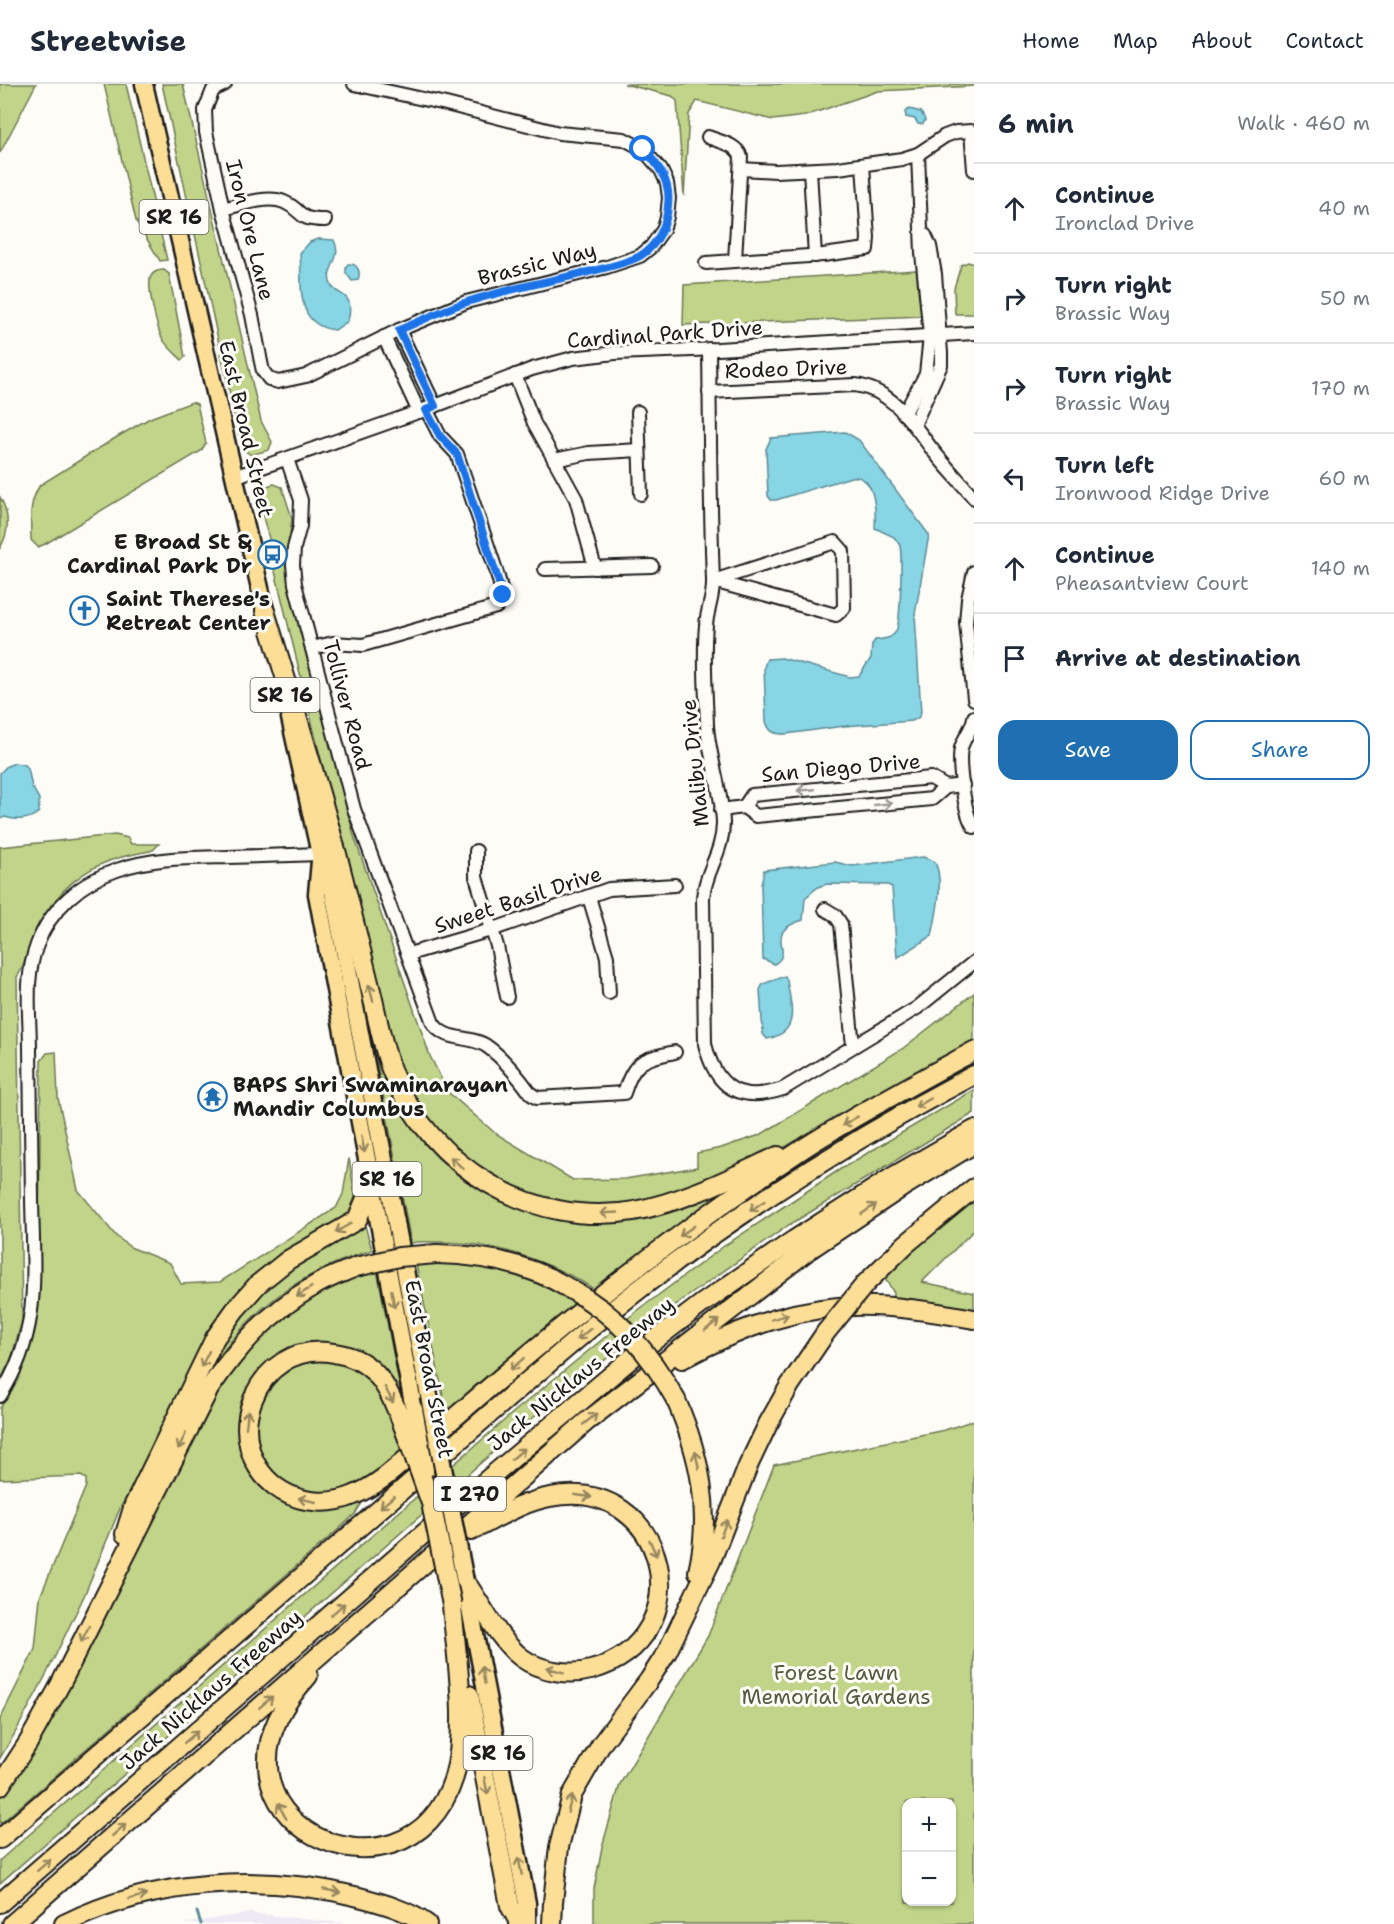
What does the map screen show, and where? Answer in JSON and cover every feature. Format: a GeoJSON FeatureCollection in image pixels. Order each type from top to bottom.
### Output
{"type":"FeatureCollection","features":[{"type":"Feature","properties":{"kind":"highway"},"geometry":{"type":"LineString","coordinates":[[266,610],[333,836],[392,1071],[403,1096],[420,1124],[440,1147],[465,1170],[529,1202],[552,1209],[595,1213],[633,1211],[661,1204],[730,1178],[821,1138]]}},
{"type":"Feature","properties":{"kind":"highway"},"geometry":{"type":"LineString","coordinates":[[407,1413],[375,1372],[362,1362],[328,1351],[310,1352],[283,1362],[264,1379],[249,1408],[246,1426],[248,1442],[253,1459],[264,1474],[278,1488],[305,1500],[322,1502],[338,1500],[374,1485],[600,1294],[821,1138],[974,1051]]}},
{"type":"Feature","properties":{"kind":"highway","name":"Jack Nicklaus Freeway"},"geometry":{"type":"LineString","coordinates":[[0,1839],[477,1423],[605,1317],[708,1240],[801,1177],[878,1129],[974,1074]]}},
{"type":"Feature","properties":{"kind":"highway","name":"Jack Nicklaus Freeway"},"geometry":{"type":"LineString","coordinates":[[0,1904],[444,1516],[639,1352],[794,1239],[894,1176],[974,1130]]}},
{"type":"Feature","properties":{"kind":"highway"},"geometry":{"type":"LineString","coordinates":[[12,1924],[586,1422],[810,1248],[904,1186],[974,1144]]}},
{"type":"Feature","properties":{"kind":"highway"},"geometry":{"type":"LineString","coordinates":[[111,1581],[134,1505],[215,1338],[235,1310],[271,1273],[288,1260],[357,1220],[367,1196],[370,1180]]}},
{"type":"Feature","properties":{"kind":"highway"},"geometry":{"type":"LineString","coordinates":[[552,1924],[559,1847],[572,1796],[602,1743],[668,1652],[711,1561],[748,1466],[790,1385],[826,1332],[866,1283],[906,1244],[974,1188]]}},
{"type":"Feature","properties":{"kind":"highway"},"geometry":{"type":"LineString","coordinates":[[0,1786],[28,1743],[60,1685],[209,1389],[225,1365],[258,1326],[278,1310],[316,1285],[356,1267],[399,1257],[437,1254],[495,1259],[528,1269],[570,1289],[603,1310],[632,1336],[650,1357],[676,1400],[697,1457],[704,1502],[703,1546],[699,1570],[684,1620]]}},
{"type":"Feature","properties":{"kind":"highway"},"geometry":{"type":"LineString","coordinates":[[633,1386],[706,1346],[767,1321],[796,1313],[833,1307],[873,1305],[974,1319]]}},
{"type":"Feature","properties":{"kind":"highway","name":"SR 16"},"geometry":{"type":"LineString","coordinates":[[407,1413],[431,1503],[510,1906],[520,1924]]}},
{"type":"Feature","properties":{"kind":"highway"},"geometry":{"type":"LineString","coordinates":[[450,1540],[532,1502],[566,1494],[591,1497],[615,1504],[635,1520],[649,1539],[657,1556],[661,1573],[661,1590],[651,1626],[640,1641],[625,1655],[607,1666],[565,1673],[535,1665],[509,1647],[465,1581]]}},
{"type":"Feature","properties":{"kind":"highway"},"geometry":{"type":"LineString","coordinates":[[353,1626],[287,1703],[272,1733],[268,1770],[272,1790],[281,1811],[303,1836],[334,1852],[369,1856],[393,1851],[424,1832],[440,1812],[450,1791],[458,1760],[460,1732],[452,1605]]}},
{"type":"Feature","properties":{"kind":"highway"},"geometry":{"type":"LineString","coordinates":[[64,1924],[137,1897],[219,1883],[273,1883],[343,1893],[399,1910],[427,1924]]}},
{"type":"Feature","properties":{"kind":"main road","name":"East Broad Street"},"geometry":{"type":"LineString","coordinates":[[144,84],[320,854],[333,891],[527,1903],[526,1924]]}},
{"type":"Feature","properties":{"kind":"main road","name":"East Broad Street"},"geometry":{"type":"LineString","coordinates":[[320,854],[317,894],[370,1180],[407,1413]]}},
{"type":"Feature","properties":{"kind":"street","name":"Iron Ore Lane"},"geometry":{"type":"LineString","coordinates":[[225,84],[213,90],[205,110],[206,132],[223,209],[252,315],[263,371],[269,379]]}},
{"type":"Feature","properties":{"kind":"street","name":"Brassic Way"},"geometry":{"type":"LineString","coordinates":[[269,379],[278,382],[306,376],[399,330],[466,302],[607,267],[640,256],[651,247],[663,230],[667,217],[669,198],[667,183],[654,160],[643,149],[624,139],[559,133],[446,104],[354,84]]}},
{"type":"Feature","properties":{"kind":"street"},"geometry":{"type":"LineString","coordinates":[[741,169],[810,170],[902,159],[918,154],[945,136],[956,132],[971,131],[974,170]]}},
{"type":"Feature","properties":{"kind":"street"},"geometry":{"type":"LineString","coordinates":[[708,137],[735,147],[739,151],[741,169],[735,260]]}},
{"type":"Feature","properties":{"kind":"street"},"geometry":{"type":"LineString","coordinates":[[914,425],[940,365],[935,335],[935,274],[930,246],[921,227],[918,154]]}},
{"type":"Feature","properties":{"kind":"street"},"geometry":{"type":"LineString","coordinates":[[706,263],[815,256],[867,249],[863,165]]}},
{"type":"Feature","properties":{"kind":"street"},"geometry":{"type":"LineString","coordinates":[[810,170],[815,256]]}},
{"type":"Feature","properties":{"kind":"street"},"geometry":{"type":"LineString","coordinates":[[223,209],[255,201],[277,199],[286,202],[307,219],[325,220]]}},
{"type":"Feature","properties":{"kind":"street"},"geometry":{"type":"LineString","coordinates":[[399,330],[427,409]]}},
{"type":"Feature","properties":{"kind":"street","name":"Cardinal Park Drive"},"geometry":{"type":"LineString","coordinates":[[234,477],[427,409],[515,375],[573,358],[615,353],[974,333]]}},
{"type":"Feature","properties":{"kind":"street"},"geometry":{"type":"LineString","coordinates":[[935,335],[926,374],[904,414],[968,482],[974,498]]}},
{"type":"Feature","properties":{"kind":"street"},"geometry":{"type":"LineString","coordinates":[[312,648],[344,643],[363,645],[496,607],[502,602],[503,595],[496,570],[457,454],[440,436],[427,409],[384,337]]}},
{"type":"Feature","properties":{"kind":"street","name":"Malibu Drive"},"geometry":{"type":"LineString","coordinates":[[709,349],[713,581],[706,624],[707,728],[723,824],[716,860],[706,879],[703,897],[705,1044],[715,1070],[733,1090],[752,1095],[768,1094],[783,1089],[853,1046]]}},
{"type":"Feature","properties":{"kind":"street"},"geometry":{"type":"LineString","coordinates":[[515,375],[534,423],[576,499],[595,568]]}},
{"type":"Feature","properties":{"kind":"street","name":"Rodeo Drive"},"geometry":{"type":"LineString","coordinates":[[709,392],[855,385],[877,390],[895,403],[904,414]]}},
{"type":"Feature","properties":{"kind":"street"},"geometry":{"type":"LineString","coordinates":[[638,412],[641,494]]}},
{"type":"Feature","properties":{"kind":"street"},"geometry":{"type":"LineString","coordinates":[[554,460],[589,453],[639,450]]}},
{"type":"Feature","properties":{"kind":"street","name":"Tolliver Road"},"geometry":{"type":"LineString","coordinates":[[286,459],[301,500],[300,526],[294,548],[295,584],[354,809],[409,954],[426,1008],[438,1030],[444,1035],[483,1044],[500,1057],[537,1098],[624,1093],[635,1067],[646,1059],[675,1052]]}},
{"type":"Feature","properties":{"kind":"street"},"geometry":{"type":"LineString","coordinates":[[835,542],[843,551],[843,608],[836,615],[713,581],[835,542]]}},
{"type":"Feature","properties":{"kind":"street"},"geometry":{"type":"LineString","coordinates":[[545,569],[652,566]]}},
{"type":"Feature","properties":{"kind":"street"},"geometry":{"type":"LineString","coordinates":[[974,572],[966,623],[974,699]]}},
{"type":"Feature","properties":{"kind":"street"},"geometry":{"type":"LineString","coordinates":[[974,717],[960,755],[967,814],[974,827]]}},
{"type":"Feature","properties":{"kind":"street","name":"San Diego Drive"},"geometry":{"type":"LineString","coordinates":[[744,807],[752,795],[931,778],[946,787]]}},
{"type":"Feature","properties":{"kind":"street","name":"San Diego Drive"},"geometry":{"type":"LineString","coordinates":[[722,810],[744,807],[756,816],[932,799],[946,787],[963,785]]}},
{"type":"Feature","properties":{"kind":"street"},"geometry":{"type":"LineString","coordinates":[[476,851],[476,877],[502,966],[507,997]]}},
{"type":"Feature","properties":{"kind":"street"},"geometry":{"type":"LineString","coordinates":[[0,1396],[18,1363],[26,1340],[33,1305],[28,986],[30,966],[46,925],[57,910],[84,886],[115,870],[139,863],[169,858],[320,854]]}},
{"type":"Feature","properties":{"kind":"street","name":"Sweet Basil Drive"},"geometry":{"type":"LineString","coordinates":[[409,954],[491,930],[609,890],[675,885]]}},
{"type":"Feature","properties":{"kind":"street"},"geometry":{"type":"LineString","coordinates":[[589,897],[608,957],[609,993]]}},
{"type":"Feature","properties":{"kind":"street"},"geometry":{"type":"LineString","coordinates":[[825,909],[835,915],[841,924],[853,1046],[917,1008],[974,962]]}},
{"type":"Feature","properties":{"kind":"shaded area"},"geometry":{"type":"Polygon","coordinates":[[[249,1913],[348,1924],[183,1924],[249,1913]]]}},
{"type":"Feature","properties":{"kind":"green space"},"geometry":{"type":"Polygon","coordinates":[[[0,84],[36,84],[0,153],[0,84]]]}},
{"type":"Feature","properties":{"kind":"green space"},"geometry":{"type":"Polygon","coordinates":[[[104,84],[126,84],[167,260],[160,261],[136,221],[104,84]]]}},
{"type":"Feature","properties":{"kind":"green space"},"geometry":{"type":"Polygon","coordinates":[[[162,84],[183,84],[261,421],[272,442],[269,450],[251,455],[244,450],[239,435],[162,84]]]}},
{"type":"Feature","properties":{"kind":"green space"},"geometry":{"type":"Polygon","coordinates":[[[624,84],[974,84],[974,86],[878,91],[805,116],[773,120],[697,101],[689,114],[684,196],[677,101],[672,96],[624,84]]]}},
{"type":"Feature","properties":{"kind":"green space"},"geometry":{"type":"Polygon","coordinates":[[[968,262],[974,264],[974,314],[955,314],[954,288],[961,265],[968,262]]]}},
{"type":"Feature","properties":{"kind":"green space"},"geometry":{"type":"Polygon","coordinates":[[[164,270],[169,274],[185,357],[182,360],[162,338],[153,307],[151,276],[157,271],[164,270]]]}},
{"type":"Feature","properties":{"kind":"green space"},"geometry":{"type":"Polygon","coordinates":[[[917,270],[922,277],[924,316],[683,325],[684,285],[917,270]]]}},
{"type":"Feature","properties":{"kind":"green space"},"geometry":{"type":"Polygon","coordinates":[[[192,402],[197,404],[206,443],[201,451],[45,544],[38,547],[31,540],[32,505],[40,485],[150,418],[192,402]]]}},
{"type":"Feature","properties":{"kind":"green space"},"geometry":{"type":"Polygon","coordinates":[[[274,484],[282,487],[292,518],[288,550],[315,683],[354,836],[430,1056],[448,1092],[495,1133],[573,1180],[625,1179],[697,1167],[697,1153],[760,1135],[902,1049],[974,993],[974,1040],[778,1151],[658,1198],[599,1207],[534,1198],[478,1171],[429,1124],[394,1058],[273,563],[277,562],[263,516],[262,491],[274,484]]]}},
{"type":"Feature","properties":{"kind":"green space"},"geometry":{"type":"Polygon","coordinates":[[[0,497],[5,509],[7,529],[0,548],[0,497]]]}},
{"type":"Feature","properties":{"kind":"green space"},"geometry":{"type":"Polygon","coordinates":[[[115,835],[128,838],[131,844],[159,844],[153,850],[116,859],[93,868],[64,890],[42,919],[17,977],[22,1320],[11,1359],[0,1381],[0,847],[115,835]]]}},
{"type":"Feature","properties":{"kind":"green space"},"geometry":{"type":"Polygon","coordinates":[[[365,1000],[424,1137],[563,1216],[740,1183],[594,1289],[558,1269],[500,1249],[460,1243],[411,1243],[365,1000]]]}},
{"type":"Feature","properties":{"kind":"green space"},"geometry":{"type":"Polygon","coordinates":[[[56,1052],[58,1098],[78,1190],[116,1236],[130,1247],[170,1263],[181,1284],[220,1282],[336,1208],[343,1194],[349,1158],[356,1202],[351,1217],[262,1272],[121,1506],[84,1596],[47,1673],[0,1758],[0,1719],[35,1649],[40,1597],[86,1486],[86,1479],[81,1476],[0,1479],[0,1408],[13,1387],[29,1351],[38,1309],[41,1061],[47,1053],[56,1052]]]}},
{"type":"Feature","properties":{"kind":"green space"},"geometry":{"type":"Polygon","coordinates":[[[974,1090],[974,1113],[789,1225],[657,1318],[523,1426],[0,1883],[0,1860],[515,1411],[637,1311],[724,1246],[839,1170],[974,1090]]]}},
{"type":"Feature","properties":{"kind":"green space"},"geometry":{"type":"Polygon","coordinates":[[[974,1197],[974,1230],[922,1282],[974,1293],[974,1313],[893,1299],[894,1293],[884,1277],[936,1226],[974,1197]]]}},
{"type":"Feature","properties":{"kind":"green space"},"geometry":{"type":"Polygon","coordinates":[[[364,1222],[372,1250],[321,1270],[278,1296],[240,1331],[207,1374],[228,1328],[274,1278],[364,1222]]]}},
{"type":"Feature","properties":{"kind":"green space"},"geometry":{"type":"Polygon","coordinates":[[[434,1261],[482,1265],[531,1278],[577,1302],[447,1415],[416,1264],[434,1261]]]}},
{"type":"Feature","properties":{"kind":"green space"},"geometry":{"type":"Polygon","coordinates":[[[377,1270],[401,1394],[399,1395],[390,1381],[310,1345],[242,1414],[272,1489],[359,1499],[363,1501],[355,1514],[0,1824],[0,1798],[12,1782],[210,1402],[256,1338],[304,1299],[352,1277],[377,1270]]]}},
{"type":"Feature","properties":{"kind":"green space"},"geometry":{"type":"Polygon","coordinates":[[[312,1359],[332,1359],[366,1372],[390,1405],[403,1452],[369,1479],[346,1490],[318,1493],[294,1486],[275,1472],[262,1454],[256,1432],[257,1409],[267,1388],[286,1370],[312,1359]]]}},
{"type":"Feature","properties":{"kind":"green space","name":"Forest Lawn Memorial Gardens"},"geometry":{"type":"Polygon","coordinates":[[[974,1420],[974,1924],[594,1924],[594,1889],[602,1847],[620,1784],[708,1636],[774,1465],[945,1430],[974,1420]]]}},
{"type":"Feature","properties":{"kind":"water"},"geometry":{"type":"Polygon","coordinates":[[[909,109],[921,112],[925,120],[923,124],[918,124],[915,119],[906,117],[905,112],[909,109]]]}},
{"type":"Feature","properties":{"kind":"water"},"geometry":{"type":"Polygon","coordinates":[[[318,239],[334,240],[337,252],[330,271],[330,282],[349,303],[348,321],[335,330],[322,327],[312,320],[306,312],[303,301],[300,253],[310,242],[318,239]]]}},
{"type":"Feature","properties":{"kind":"water"},"geometry":{"type":"Polygon","coordinates":[[[348,264],[358,269],[358,280],[352,281],[346,273],[348,264]]]}},
{"type":"Feature","properties":{"kind":"water"},"geometry":{"type":"Polygon","coordinates":[[[845,432],[859,440],[929,535],[915,614],[921,713],[912,721],[844,726],[786,734],[776,733],[769,728],[766,721],[764,667],[767,659],[782,658],[850,677],[859,676],[871,658],[872,645],[875,640],[892,636],[898,625],[901,589],[900,545],[894,537],[875,528],[873,495],[865,481],[851,477],[776,500],[771,500],[768,496],[766,449],[771,438],[845,432]]]}},
{"type":"Feature","properties":{"kind":"water"},"geometry":{"type":"Polygon","coordinates":[[[15,763],[28,768],[32,787],[39,799],[39,812],[23,819],[5,817],[0,819],[0,773],[7,766],[15,763]]]}},
{"type":"Feature","properties":{"kind":"water"},"geometry":{"type":"Polygon","coordinates":[[[923,857],[934,861],[939,877],[939,898],[932,936],[897,958],[892,887],[888,885],[827,884],[818,887],[805,898],[803,920],[790,925],[784,931],[781,936],[780,959],[774,964],[763,959],[761,885],[764,870],[835,862],[852,866],[923,857]]]}},
{"type":"Feature","properties":{"kind":"water"},"geometry":{"type":"Polygon","coordinates":[[[785,976],[791,1009],[789,1024],[778,1036],[767,1039],[763,1034],[760,990],[763,984],[785,976]]]}},
{"type":"Feature","properties":{"kind":"waterway"},"geometry":{"type":"LineString","coordinates":[[197,1912],[201,1924]]}},
{"type":"Feature","properties":{"kind":"place","name":"E Broad St & Cardinal Park Dr"},"geometry":{"type":"Point","coordinates":[273,554]}},
{"type":"Feature","properties":{"kind":"place","name":"Saint Therese's Retreat Center"},"geometry":{"type":"Point","coordinates":[85,611]}},
{"type":"Feature","properties":{"kind":"place","name":"BAPS Shri Swaminarayan Mandir Columbus"},"geometry":{"type":"Point","coordinates":[212,1097]}},
{"type":"Feature","properties":{"kind":"route"},"geometry":{"type":"LineString","coordinates":[[503,595],[457,454],[440,436],[426,410],[435,406],[399,330],[466,302],[607,267],[640,256],[651,247],[663,230],[669,198],[667,183],[661,170],[643,149]]}}]}
